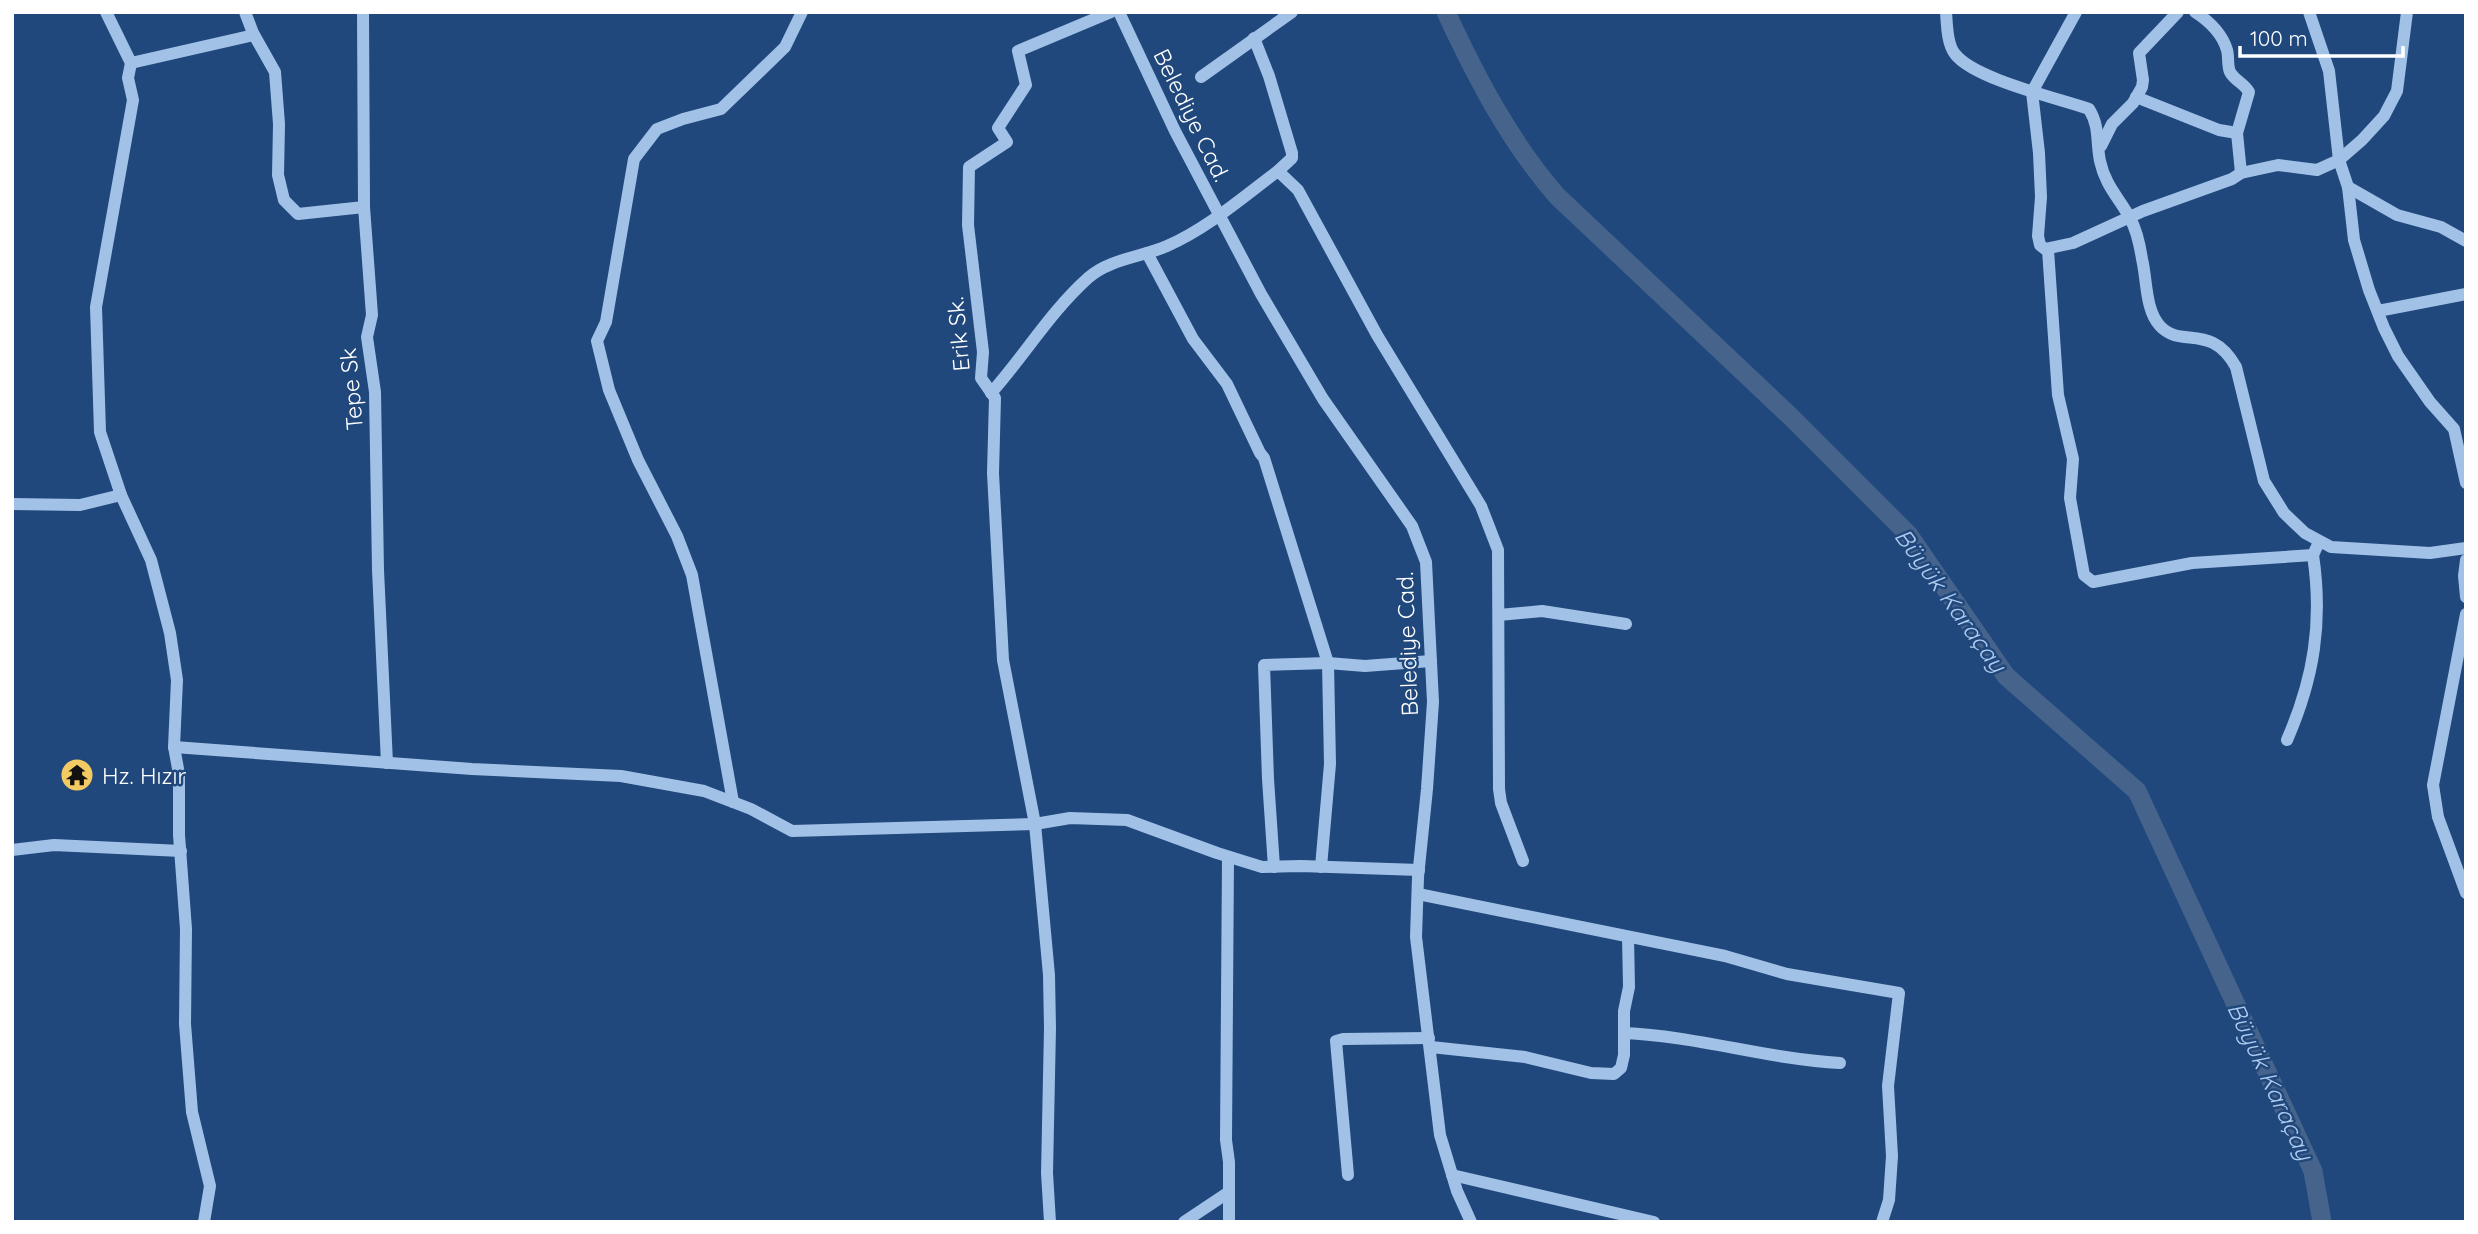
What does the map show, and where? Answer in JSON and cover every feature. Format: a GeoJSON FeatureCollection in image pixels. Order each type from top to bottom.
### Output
{"type":"FeatureCollection","features":[{"type":"Feature","properties":{"kind":"street"},"geometry":{"type":"LineString","coordinates":[[106,12],[131,63],[128,78],[133,100],[96,307],[100,432],[121,495],[151,560],[170,633],[177,680],[174,747],[179,774],[186,929],[185,1024],[192,1112],[210,1186],[204,1222]]}},
{"type":"Feature","properties":{"kind":"street"},"geometry":{"type":"LineString","coordinates":[[245,12],[254,35],[275,72],[279,124],[278,175],[284,200],[298,214],[364,207]]}},
{"type":"Feature","properties":{"kind":"street","name":"Tepe Sk"},"geometry":{"type":"LineString","coordinates":[[363,12],[364,207],[372,315],[367,337],[375,392],[378,570],[387,763]]}},
{"type":"Feature","properties":{"kind":"street"},"geometry":{"type":"LineString","coordinates":[[733,802],[692,575],[677,536],[638,460],[609,390],[597,341],[606,322],[634,159],[657,129],[721,109],[785,47],[802,12]]}},
{"type":"Feature","properties":{"kind":"street","name":"Erik Sk."},"geometry":{"type":"LineString","coordinates":[[1050,1222],[1046,1173],[1049,975],[1035,824],[1003,660],[993,473],[995,398],[981,378],[983,352],[968,225],[969,167],[1007,142],[998,128],[1026,85],[1018,51],[1111,12]]}},
{"type":"Feature","properties":{"kind":"street","name":"Belediye Cad."},"geometry":{"type":"LineString","coordinates":[[1119,12],[1175,131],[1261,294],[1323,399],[1412,526],[1426,562],[1433,702],[1416,937],[1440,1135],[1452,1175],[1471,1222]]}},
{"type":"Feature","properties":{"kind":"street"},"geometry":{"type":"LineString","coordinates":[[1201,77],[1292,12]]}},
{"type":"Feature","properties":{"kind":"street"},"geometry":{"type":"LineString","coordinates":[[1946,12],[1952,52],[1966,66],[2032,92],[2089,109],[2098,130],[2100,160],[2109,186],[2130,218],[2142,258],[2151,309],[2160,326],[2174,335],[2212,341],[2228,353],[2239,376],[2264,481],[2284,513],[2319,542],[2331,547],[2430,552],[2466,548]]}},
{"type":"Feature","properties":{"kind":"street"},"geometry":{"type":"LineString","coordinates":[[2076,12],[2032,92],[2041,197],[2038,236],[2042,247],[2048,250],[2073,243],[2241,173],[2278,165],[2317,170],[2339,160],[2384,116],[2397,91],[2407,12]]}},
{"type":"Feature","properties":{"kind":"street"},"geometry":{"type":"LineString","coordinates":[[2100,149],[2112,124],[2136,97],[2143,80],[2139,53],[2178,12]]}},
{"type":"Feature","properties":{"kind":"street"},"geometry":{"type":"LineString","coordinates":[[2195,12],[2221,36],[2228,52],[2230,72],[2234,78],[2245,84],[2249,92],[2237,134],[2241,173]]}},
{"type":"Feature","properties":{"kind":"street"},"geometry":{"type":"LineString","coordinates":[[2309,12],[2329,71],[2339,160],[2348,187],[2354,240],[2378,312],[2398,356],[2430,402],[2454,429],[2466,483]]}},
{"type":"Feature","properties":{"kind":"street"},"geometry":{"type":"LineString","coordinates":[[131,63],[254,35]]}},
{"type":"Feature","properties":{"kind":"street"},"geometry":{"type":"LineString","coordinates":[[991,393],[1054,315],[1090,276],[1114,263],[1167,246],[1200,229],[1292,158],[1269,76],[1254,38]]}},
{"type":"Feature","properties":{"kind":"street"},"geometry":{"type":"LineString","coordinates":[[2136,97],[2219,130],[2237,134]]}},
{"type":"Feature","properties":{"kind":"street"},"geometry":{"type":"LineString","coordinates":[[1278,171],[1298,191],[1377,335],[1481,506],[1499,550],[1499,789],[1501,803],[1523,860]]}},
{"type":"Feature","properties":{"kind":"street"},"geometry":{"type":"LineString","coordinates":[[2348,187],[2397,215],[2441,227],[2466,241]]}},
{"type":"Feature","properties":{"kind":"street"},"geometry":{"type":"LineString","coordinates":[[2048,250],[2058,395],[2073,458],[2070,498],[2084,575],[2094,582],[2192,563],[2313,555]]}},
{"type":"Feature","properties":{"kind":"street"},"geometry":{"type":"LineString","coordinates":[[1146,253],[1193,339],[1227,384],[1264,458],[1328,663],[1330,764],[1321,866]]}},
{"type":"Feature","properties":{"kind":"street"},"geometry":{"type":"LineString","coordinates":[[2378,312],[2466,294]]}},
{"type":"Feature","properties":{"kind":"street"},"geometry":{"type":"LineString","coordinates":[[12,504],[80,505],[121,495]]}},
{"type":"Feature","properties":{"kind":"street"},"geometry":{"type":"LineString","coordinates":[[2287,740],[2302,707],[2314,654],[2318,607],[2313,555],[2319,542]]}},
{"type":"Feature","properties":{"kind":"street"},"geometry":{"type":"LineString","coordinates":[[2466,560],[2466,597]]}},
{"type":"Feature","properties":{"kind":"street"},"geometry":{"type":"LineString","coordinates":[[1499,615],[1542,611],[1626,624]]}},
{"type":"Feature","properties":{"kind":"street"},"geometry":{"type":"LineString","coordinates":[[2466,614],[2432,785],[2438,817],[2466,893]]}},
{"type":"Feature","properties":{"kind":"street"},"geometry":{"type":"LineString","coordinates":[[1274,867],[1264,665],[1328,663],[1365,666],[1431,661]]}},
{"type":"Feature","properties":{"kind":"street"},"geometry":{"type":"LineString","coordinates":[[174,747],[387,763],[621,776],[704,791],[751,809],[792,831],[1035,824],[1070,818],[1127,820],[1262,867],[1321,866],[1419,870]]}},
{"type":"Feature","properties":{"kind":"street"},"geometry":{"type":"LineString","coordinates":[[12,850],[54,845],[181,851]]}},
{"type":"Feature","properties":{"kind":"street"},"geometry":{"type":"LineString","coordinates":[[1228,857],[1226,1140],[1229,1162],[1229,1222]]}},
{"type":"Feature","properties":{"kind":"street"},"geometry":{"type":"LineString","coordinates":[[1418,894],[1724,956],[1787,974],[1899,993],[1888,1086],[1892,1156],[1889,1200],[1882,1222]]}},
{"type":"Feature","properties":{"kind":"street"},"geometry":{"type":"LineString","coordinates":[[1348,1175],[1336,1041],[1343,1039],[1430,1043],[1525,1057],[1605,1076],[1614,1074],[1621,1068],[1624,1055],[1624,1011],[1629,987],[1628,937]]}},
{"type":"Feature","properties":{"kind":"street"},"geometry":{"type":"LineString","coordinates":[[1624,1033],[1657,1034],[1762,1054],[1840,1063]]}},
{"type":"Feature","properties":{"kind":"street"},"geometry":{"type":"LineString","coordinates":[[1452,1175],[1654,1222]]}},
{"type":"Feature","properties":{"kind":"street"},"geometry":{"type":"LineString","coordinates":[[1184,1222],[1229,1192]]}},
{"type":"Feature","properties":{"kind":"waterway","name":"Büyük Karaçay"},"geometry":{"type":"LineString","coordinates":[[1446,12],[1495,108],[1524,154],[1557,196],[1791,417],[1908,534],[2006,676],[2137,791],[2313,1171],[2322,1222]]}},
{"type":"Feature","properties":{"kind":"place","name":"Hz. Hızır"},"geometry":{"type":"Point","coordinates":[77,775]}}]}
